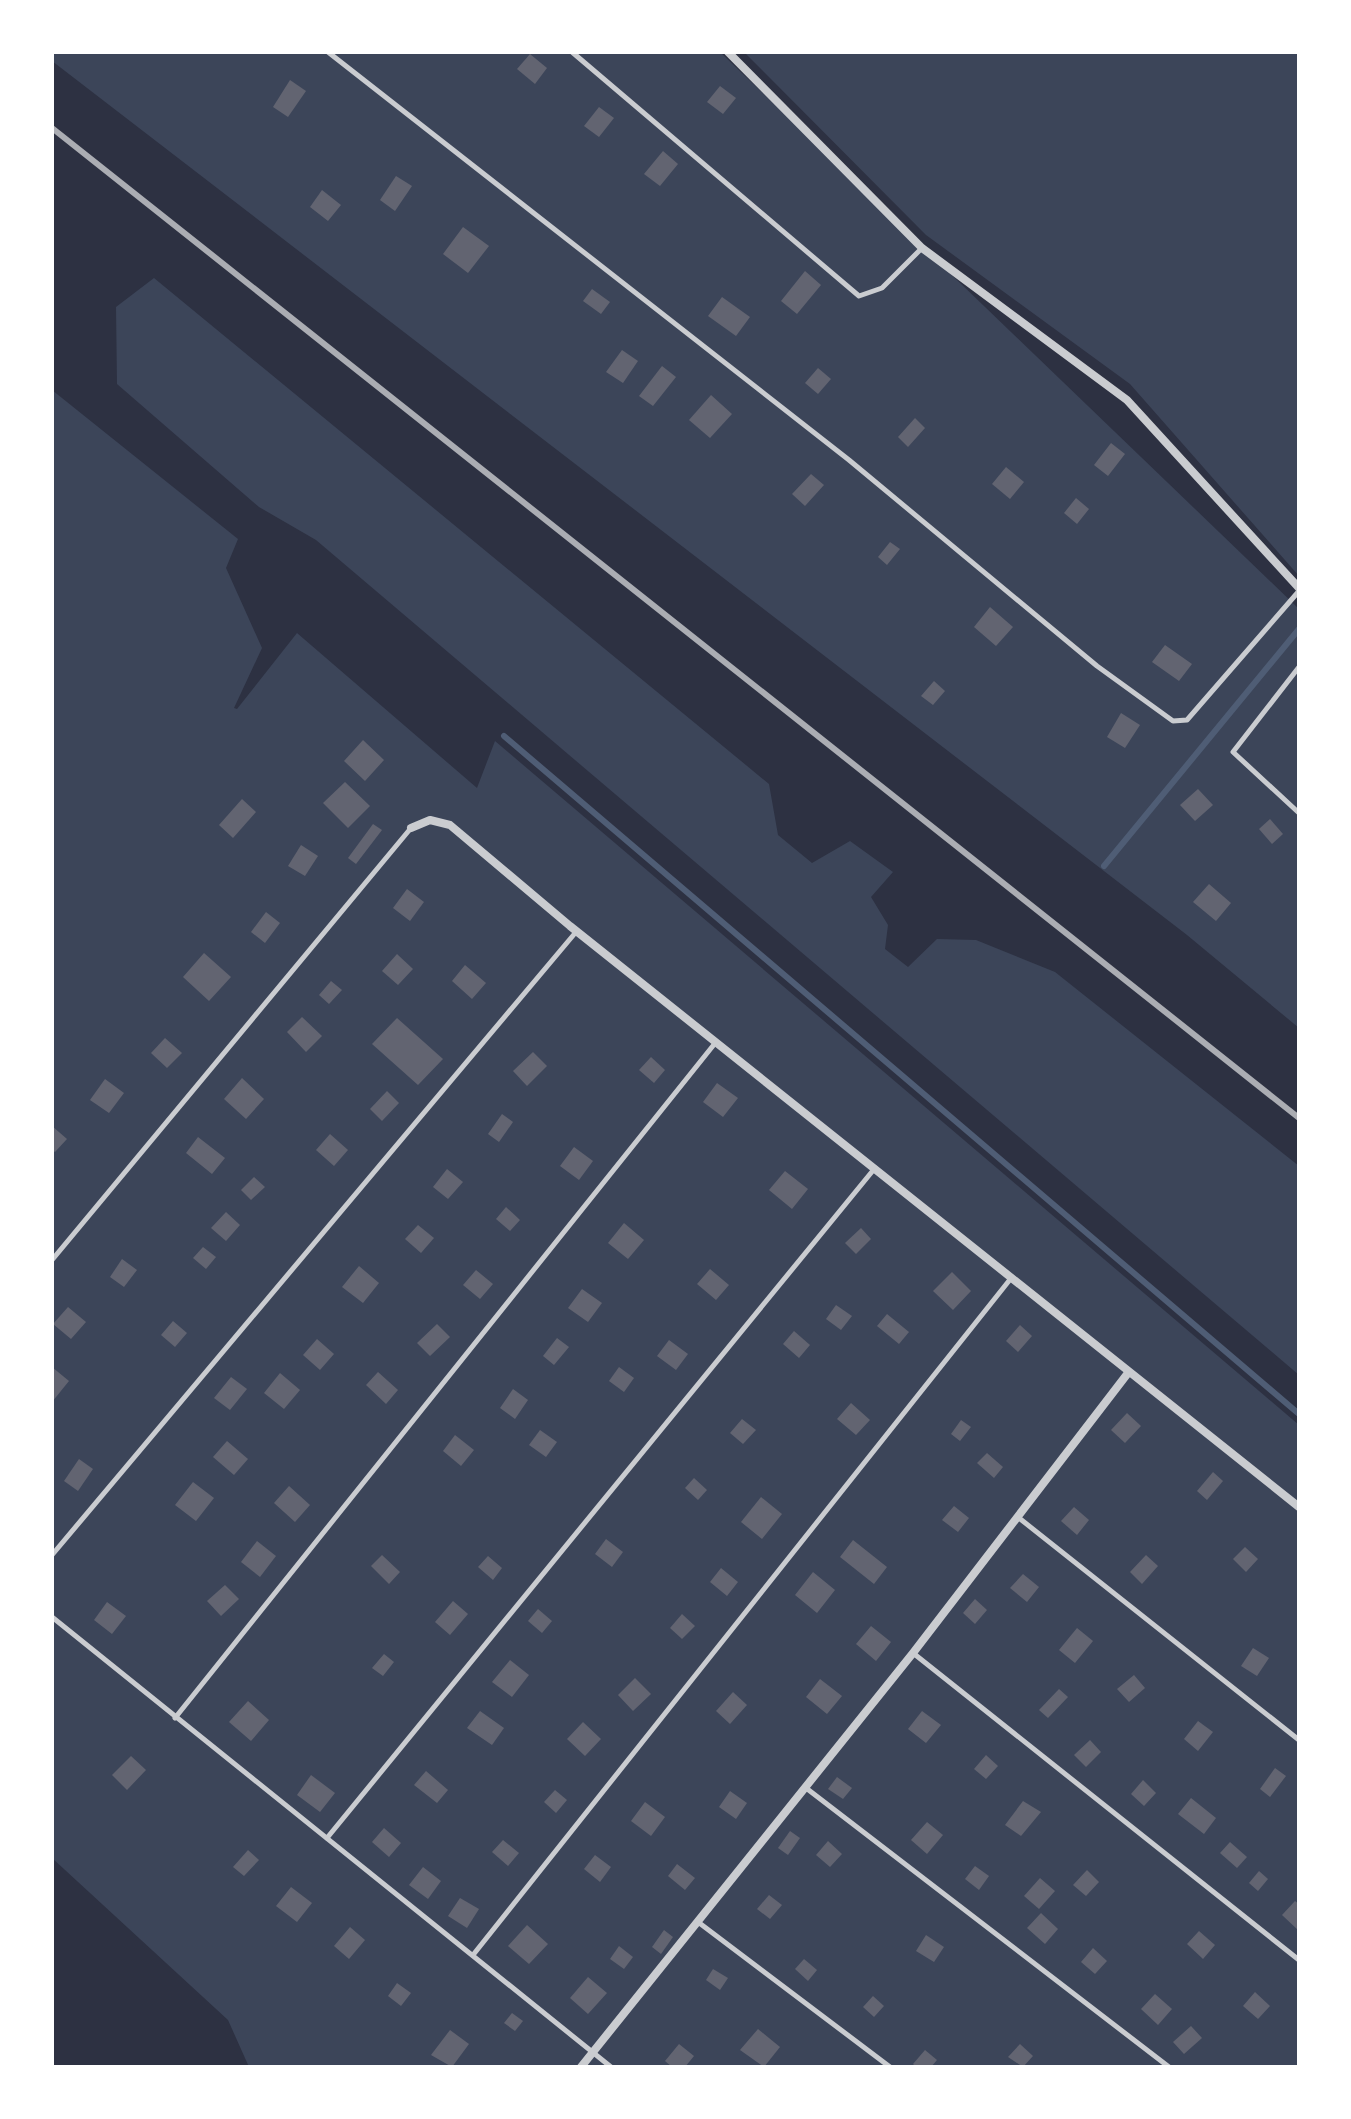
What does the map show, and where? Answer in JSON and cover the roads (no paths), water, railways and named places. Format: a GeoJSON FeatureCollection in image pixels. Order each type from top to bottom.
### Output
{"type":"FeatureCollection","features":[{"type":"Feature","properties":{"kind":"street"},"geometry":{"type":"LineString","coordinates":[[728,52],[922,248],[1127,400],[1299,590]]}},
{"type":"Feature","properties":{"kind":"street"},"geometry":{"type":"LineString","coordinates":[[411,828],[430,820],[450,825],[577,931],[1299,1507]]}},
{"type":"Feature","properties":{"kind":"street"},"geometry":{"type":"LineString","coordinates":[[581,2067],[913,1653],[1128,1373]]}},
{"type":"Feature","properties":{"kind":"lane"},"geometry":{"type":"LineString","coordinates":[[328,52],[849,460],[1097,666],[1173,721],[1187,720],[1299,590]]}},
{"type":"Feature","properties":{"kind":"lane"},"geometry":{"type":"LineString","coordinates":[[572,52],[859,296],[882,288],[922,248]]}},
{"type":"Feature","properties":{"kind":"lane"},"geometry":{"type":"LineString","coordinates":[[1299,667],[1233,752],[1299,813]]}},
{"type":"Feature","properties":{"kind":"lane"},"geometry":{"type":"LineString","coordinates":[[52,1260],[411,828]]}},
{"type":"Feature","properties":{"kind":"lane"},"geometry":{"type":"LineString","coordinates":[[52,1555],[577,931]]}},
{"type":"Feature","properties":{"kind":"lane"},"geometry":{"type":"LineString","coordinates":[[175,1718],[717,1041]]}},
{"type":"Feature","properties":{"kind":"lane"},"geometry":{"type":"LineString","coordinates":[[327,1838],[875,1167]]}},
{"type":"Feature","properties":{"kind":"lane"},"geometry":{"type":"LineString","coordinates":[[473,1955],[1012,1276]]}},
{"type":"Feature","properties":{"kind":"lane"},"geometry":{"type":"LineString","coordinates":[[1019,1518],[1299,1740]]}},
{"type":"Feature","properties":{"kind":"lane"},"geometry":{"type":"LineString","coordinates":[[52,1617],[611,2067]]}},
{"type":"Feature","properties":{"kind":"lane"},"geometry":{"type":"LineString","coordinates":[[913,1653],[1299,1960]]}},
{"type":"Feature","properties":{"kind":"lane"},"geometry":{"type":"LineString","coordinates":[[805,1788],[1169,2067]]}},
{"type":"Feature","properties":{"kind":"lane"},"geometry":{"type":"LineString","coordinates":[[697,1922],[890,2067]]}},
{"type":"Feature","properties":{"kind":"waterway"},"geometry":{"type":"LineString","coordinates":[[1104,866],[1299,629]]}},
{"type":"Feature","properties":{"kind":"waterway"},"geometry":{"type":"LineString","coordinates":[[504,736],[1299,1414]]}},
{"type":"Feature","properties":{"kind":"railway"},"geometry":{"type":"LineString","coordinates":[[52,128],[1299,1118]]}}]}
